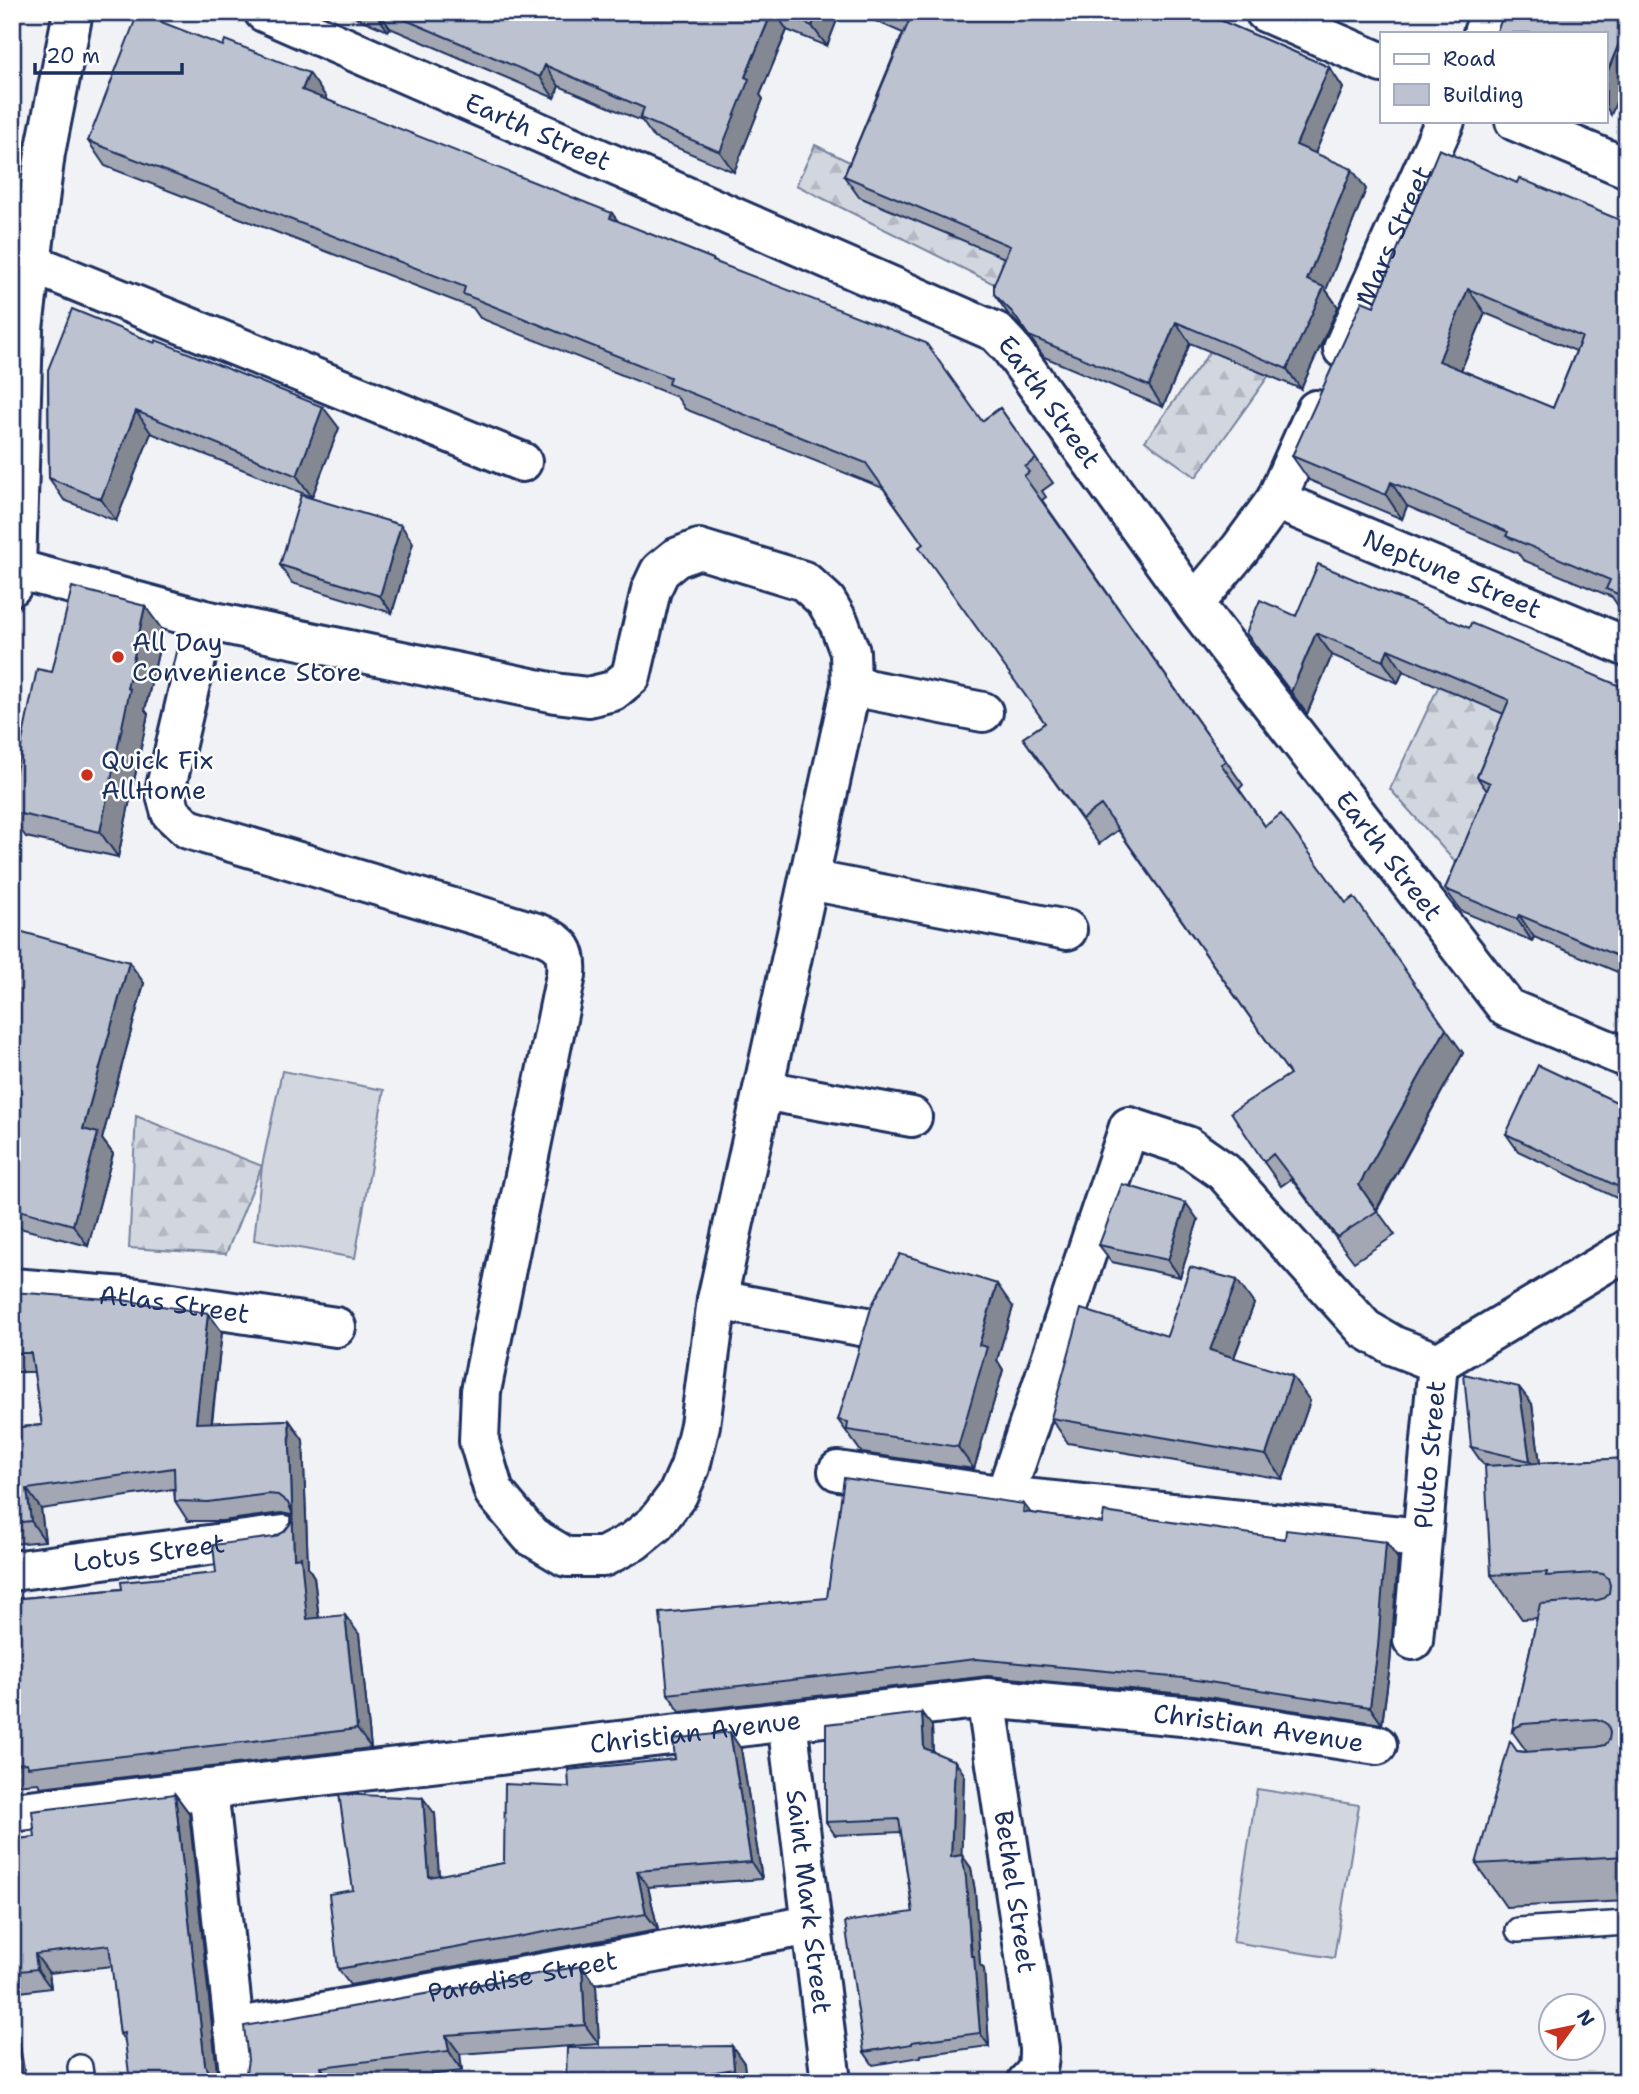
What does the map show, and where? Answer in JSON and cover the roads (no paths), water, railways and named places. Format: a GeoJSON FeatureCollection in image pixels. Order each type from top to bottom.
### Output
{"type":"FeatureCollection","features":[{"type":"Feature","properties":{"kind":"street"},"geometry":{"type":"LineString","coordinates":[[73,12],[45,153],[23,328],[14,577],[555,694],[588,696],[613,691],[631,676],[651,590],[660,571],[676,558],[699,549],[804,581],[826,601],[839,623],[850,652],[851,686],[717,1300],[701,1425],[690,1467],[678,1494],[656,1523],[634,1541],[603,1557],[566,1557],[531,1536],[494,1492],[479,1441],[481,1391],[566,975],[568,961],[564,949],[554,940],[540,934],[188,829],[171,813],[165,791],[205,620]]}},
{"type":"Feature","properties":{"kind":"street","name":"Earth Street"},"geometry":{"type":"LineString","coordinates":[[264,12],[996,332],[1018,358],[1194,604],[1507,1008],[1627,1058]]}},
{"type":"Feature","properties":{"kind":"street"},"geometry":{"type":"LineString","coordinates":[[1265,12],[1380,62]]}},
{"type":"Feature","properties":{"kind":"street"},"geometry":{"type":"LineString","coordinates":[[1483,32],[1491,12]]}},
{"type":"Feature","properties":{"kind":"street","name":"Mars Street"},"geometry":{"type":"LineString","coordinates":[[1194,604],[1276,500],[1446,122]]}},
{"type":"Feature","properties":{"kind":"street"},"geometry":{"type":"LineString","coordinates":[[1517,122],[1627,168]]}},
{"type":"Feature","properties":{"kind":"street"},"geometry":{"type":"LineString","coordinates":[[31,263],[522,462]]}},
{"type":"Feature","properties":{"kind":"street","name":"Neptune Street"},"geometry":{"type":"LineString","coordinates":[[1276,500],[1627,647]]}},
{"type":"Feature","properties":{"kind":"street"},"geometry":{"type":"LineString","coordinates":[[851,686],[984,712]]}},
{"type":"Feature","properties":{"kind":"street"},"geometry":{"type":"LineString","coordinates":[[809,880],[1067,930]]}},
{"type":"Feature","properties":{"kind":"street"},"geometry":{"type":"LineString","coordinates":[[763,1090],[912,1117]]}},
{"type":"Feature","properties":{"kind":"street"},"geometry":{"type":"LineString","coordinates":[[1005,1496],[1129,1128],[1187,1146],[1224,1172],[1365,1329],[1394,1346],[1438,1363]]}},
{"type":"Feature","properties":{"kind":"street","name":"Pluto Street"},"geometry":{"type":"LineString","coordinates":[[1413,1640],[1438,1363],[1627,1250]]}},
{"type":"Feature","properties":{"kind":"street","name":"Atlas Street"},"geometry":{"type":"LineString","coordinates":[[12,1288],[138,1298],[336,1327]]}},
{"type":"Feature","properties":{"kind":"street"},"geometry":{"type":"LineString","coordinates":[[717,1300],[866,1327]]}},
{"type":"Feature","properties":{"kind":"street"},"geometry":{"type":"LineString","coordinates":[[838,1471],[1005,1496],[1421,1538]]}},
{"type":"Feature","properties":{"kind":"street","name":"Lotus Street"},"geometry":{"type":"LineString","coordinates":[[12,1571],[284,1535]]}},
{"type":"Feature","properties":{"kind":"street","name":"Christian Avenue"},"geometry":{"type":"LineString","coordinates":[[12,1812],[986,1698],[1193,1717],[1377,1745]]}},
{"type":"Feature","properties":{"kind":"street","name":"Bethel Street"},"geometry":{"type":"LineString","coordinates":[[986,1698],[1040,2048],[1035,2074],[1027,2082]]}},
{"type":"Feature","properties":{"kind":"street","name":"Saint Mark Street"},"geometry":{"type":"LineString","coordinates":[[787,1721],[831,2082]]}},
{"type":"Feature","properties":{"kind":"street"},"geometry":{"type":"LineString","coordinates":[[208,1789],[240,2082]]}},
{"type":"Feature","properties":{"kind":"street","name":"Paradise Street"},"geometry":{"type":"LineString","coordinates":[[233,2028],[812,1926]]}},
{"type":"Feature","properties":{"kind":"lane"},"geometry":{"type":"LineString","coordinates":[[1518,1930],[1627,1923]]}},
{"type":"Feature","properties":{"kind":"place","name":"All Day Convenience Store"},"geometry":{"type":"Point","coordinates":[118,657]}},
{"type":"Feature","properties":{"kind":"place","name":"Quick Fix AllHome"},"geometry":{"type":"Point","coordinates":[87,775]}}]}
